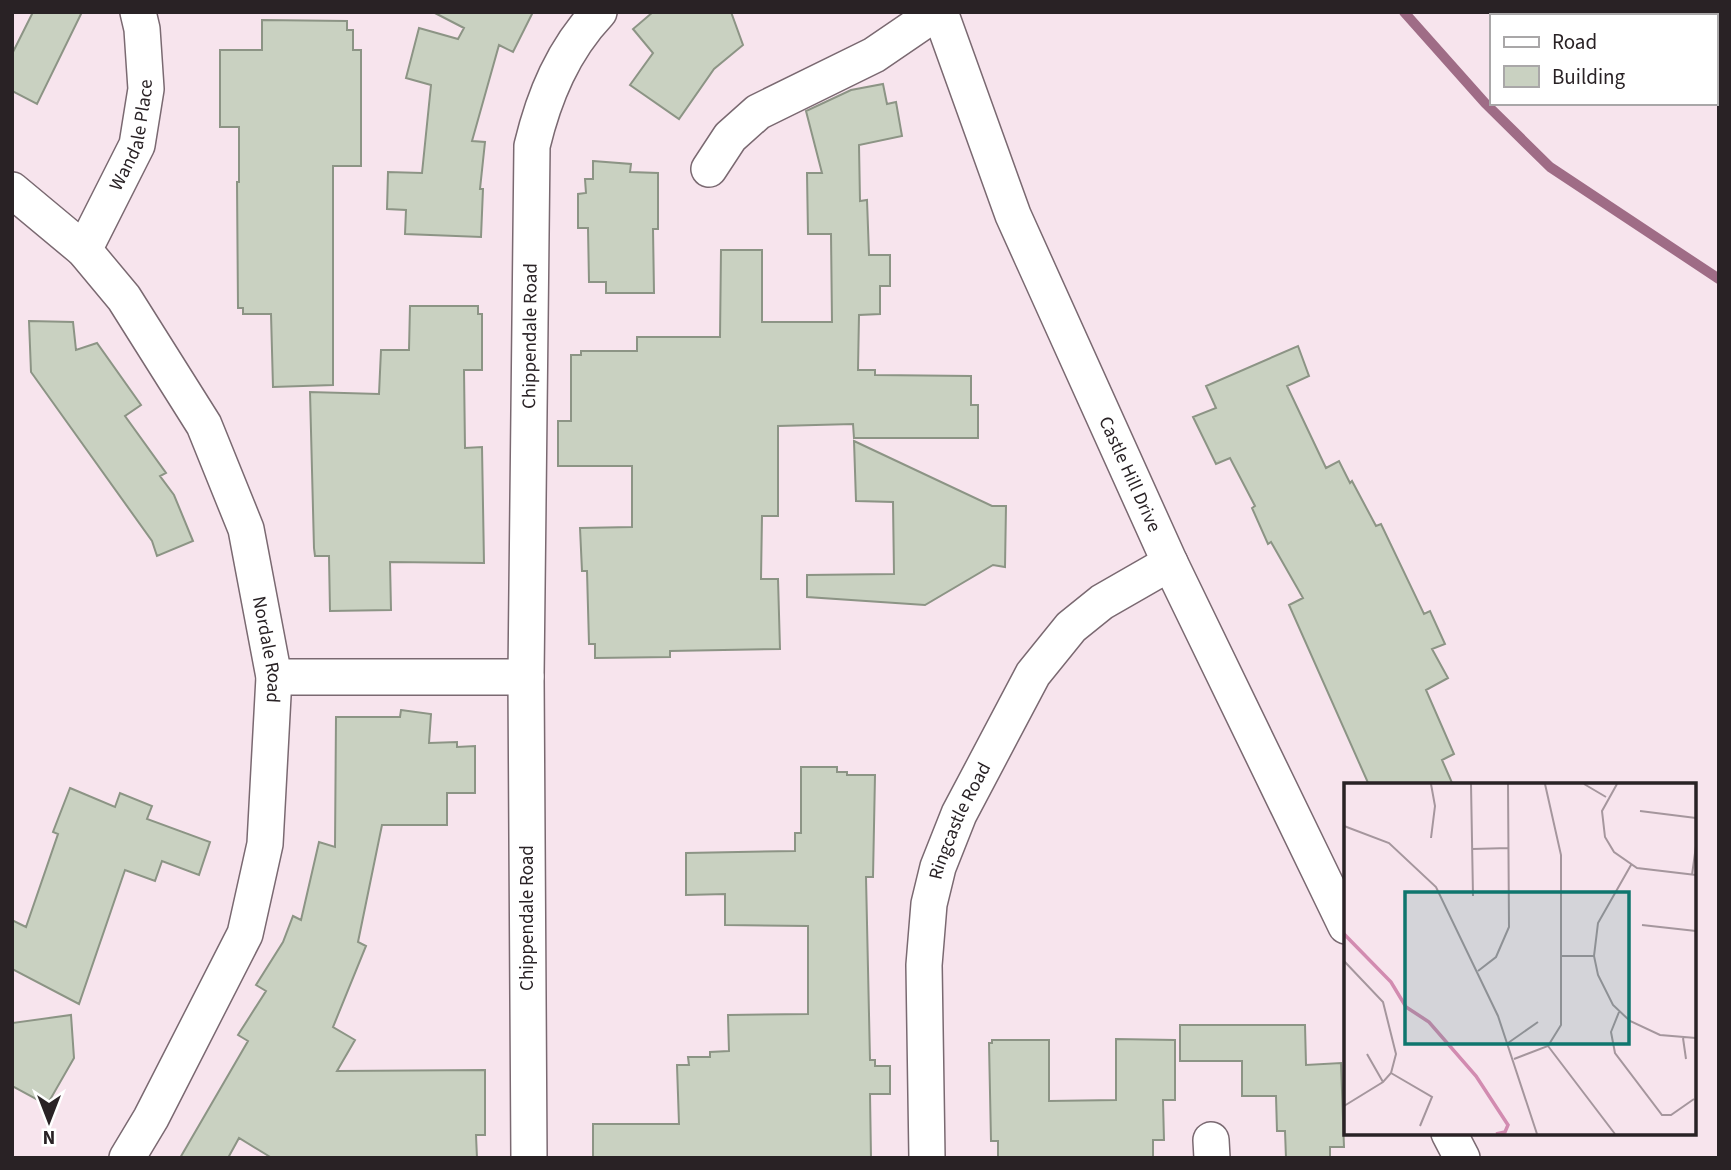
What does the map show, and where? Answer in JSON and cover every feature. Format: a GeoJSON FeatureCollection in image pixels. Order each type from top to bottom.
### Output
{"type":"FeatureCollection","features":[{"type":"Feature","properties":{"kind":"street","name":"Wandale Place"},"geometry":{"type":"LineString","coordinates":[[83,250],[137,145],[146,89],[142,29],[138,12]]}},
{"type":"Feature","properties":{"kind":"street","name":"Chippendale Road"},"geometry":{"type":"LineString","coordinates":[[529,1158],[526,677],[532,146],[541,110],[564,58],[599,12]]}},
{"type":"Feature","properties":{"kind":"street"},"geometry":{"type":"LineString","coordinates":[[709,169],[730,137],[758,112],[874,55],[939,12]]}},
{"type":"Feature","properties":{"kind":"street","name":"Castle Hill Drive"},"geometry":{"type":"LineString","coordinates":[[939,12],[1013,215],[1170,563],[1344,922]]}},
{"type":"Feature","properties":{"kind":"street","name":"Nordale Road"},"geometry":{"type":"LineString","coordinates":[[12,190],[83,250],[124,298],[204,425],[246,529],[274,677],[265,844],[245,934],[151,1118],[127,1158]]}},
{"type":"Feature","properties":{"kind":"street","name":"Ringcastle Road"},"geometry":{"type":"LineString","coordinates":[[927,1158],[923,965],[929,904],[938,867],[959,814],[1033,674],[1071,627],[1102,602],[1170,563]]}},
{"type":"Feature","properties":{"kind":"street"},"geometry":{"type":"LineString","coordinates":[[274,677],[526,677]]}},
{"type":"Feature","properties":{"kind":"street"},"geometry":{"type":"LineString","coordinates":[[1450,1135],[1462,1158]]}},
{"type":"Feature","properties":{"kind":"building"},"geometry":{"type":"Polygon","coordinates":[[[33,12],[82,12],[37,104],[12,91],[12,54],[33,12]]]}},
{"type":"Feature","properties":{"kind":"building"},"geometry":{"type":"Polygon","coordinates":[[[433,12],[533,12],[513,52],[499,45],[472,141],[485,142],[480,189],[483,189],[481,237],[405,234],[406,210],[387,209],[388,172],[422,173],[431,85],[406,78],[419,28],[458,39],[464,28],[433,12]]]}},
{"type":"Feature","properties":{"kind":"building"},"geometry":{"type":"Polygon","coordinates":[[[653,12],[731,12],[743,45],[714,69],[679,119],[630,85],[653,53],[633,29],[653,12]]]}},
{"type":"Feature","properties":{"kind":"building"},"geometry":{"type":"Polygon","coordinates":[[[262,20],[347,21],[347,30],[353,30],[353,50],[361,50],[361,166],[333,166],[333,385],[273,387],[271,314],[243,314],[243,308],[238,308],[239,127],[220,127],[220,50],[262,50],[262,20]]]}},
{"type":"Feature","properties":{"kind":"building"},"geometry":{"type":"Polygon","coordinates":[[[883,84],[887,104],[896,102],[902,136],[859,145],[860,201],[867,200],[869,255],[890,255],[890,286],[880,286],[880,314],[859,315],[858,370],[875,370],[875,375],[971,376],[971,405],[978,405],[978,438],[854,438],[853,424],[778,426],[778,516],[762,516],[761,579],[778,579],[780,649],[670,651],[670,657],[595,658],[595,644],[589,644],[587,571],[582,571],[580,528],[632,527],[632,466],[558,466],[558,421],[571,421],[571,355],[581,355],[581,351],[637,351],[637,337],[720,337],[721,250],[762,250],[762,322],[832,322],[831,234],[808,234],[807,173],[822,173],[806,111],[851,90],[883,84]]]}},
{"type":"Feature","properties":{"kind":"building"},"geometry":{"type":"Polygon","coordinates":[[[593,161],[631,164],[630,172],[658,173],[658,229],[653,229],[654,293],[606,293],[606,282],[589,282],[588,228],[578,228],[578,194],[586,193],[585,179],[593,179],[593,161]]]}},
{"type":"Feature","properties":{"kind":"building"},"geometry":{"type":"Polygon","coordinates":[[[410,306],[478,306],[478,314],[482,314],[482,370],[464,370],[465,448],[482,447],[484,563],[390,562],[391,610],[330,611],[329,556],[315,556],[314,548],[310,392],[379,394],[381,350],[409,350],[410,306]]]}},
{"type":"Feature","properties":{"kind":"building"},"geometry":{"type":"Polygon","coordinates":[[[29,321],[73,322],[76,350],[97,343],[141,405],[125,416],[166,473],[160,476],[174,495],[193,541],[157,556],[152,541],[31,372],[29,321]]]}},
{"type":"Feature","properties":{"kind":"building"},"geometry":{"type":"Polygon","coordinates":[[[1298,346],[1309,376],[1287,386],[1326,468],[1339,461],[1376,526],[1381,524],[1424,614],[1430,611],[1445,644],[1432,649],[1448,678],[1426,690],[1454,754],[1442,760],[1452,783],[1368,783],[1289,605],[1303,598],[1271,542],[1268,544],[1252,508],[1255,506],[1230,458],[1216,464],[1193,417],[1216,408],[1206,386],[1298,346]]]}},
{"type":"Feature","properties":{"kind":"building"},"geometry":{"type":"Polygon","coordinates":[[[854,441],[992,506],[1006,506],[1005,567],[993,565],[925,605],[807,597],[807,575],[894,574],[893,502],[856,501],[854,441]]]}},
{"type":"Feature","properties":{"kind":"building"},"geometry":{"type":"Polygon","coordinates":[[[401,710],[431,714],[429,743],[457,742],[457,747],[475,746],[475,793],[447,793],[447,825],[382,825],[358,942],[366,946],[333,1027],[355,1040],[337,1071],[485,1070],[485,1135],[476,1135],[477,1158],[272,1158],[239,1138],[228,1158],[180,1158],[248,1041],[238,1035],[266,991],[256,985],[283,942],[293,916],[301,920],[319,842],[335,847],[336,717],[400,717],[401,710]]]}},
{"type":"Feature","properties":{"kind":"building"},"geometry":{"type":"Polygon","coordinates":[[[801,767],[837,767],[837,772],[847,772],[847,775],[875,775],[873,877],[866,877],[870,1060],[875,1060],[875,1066],[890,1066],[890,1094],[870,1094],[871,1158],[593,1158],[593,1124],[679,1124],[677,1065],[689,1065],[688,1057],[710,1057],[710,1052],[729,1051],[728,1015],[808,1014],[808,926],[725,925],[725,894],[686,895],[686,853],[795,851],[795,833],[801,833],[801,767]]]}},
{"type":"Feature","properties":{"kind":"building"},"geometry":{"type":"Polygon","coordinates":[[[70,788],[115,807],[120,793],[152,806],[147,819],[210,842],[199,875],[162,861],[155,881],[125,870],[79,1004],[12,969],[12,920],[26,927],[58,834],[53,832],[70,788]]]}},
{"type":"Feature","properties":{"kind":"building"},"geometry":{"type":"Polygon","coordinates":[[[71,1015],[74,1058],[47,1105],[12,1086],[12,1023],[71,1015]]]}},
{"type":"Feature","properties":{"kind":"building"},"geometry":{"type":"Polygon","coordinates":[[[1180,1025],[1305,1025],[1306,1065],[1341,1063],[1344,1147],[1330,1147],[1330,1158],[1286,1158],[1285,1131],[1277,1131],[1276,1096],[1242,1096],[1242,1061],[1180,1061],[1180,1025]]]}},
{"type":"Feature","properties":{"kind":"building"},"geometry":{"type":"Polygon","coordinates":[[[1116,1039],[1175,1040],[1175,1100],[1163,1100],[1164,1140],[1153,1140],[1153,1158],[998,1158],[998,1141],[991,1141],[989,1043],[992,1043],[992,1040],[1049,1040],[1049,1101],[1116,1100],[1116,1039]]]}},
{"type":"Feature","properties":{"kind":"waterway"},"geometry":{"type":"LineString","coordinates":[[1404,12],[1485,103],[1550,167],[1719,279]]}}]}
